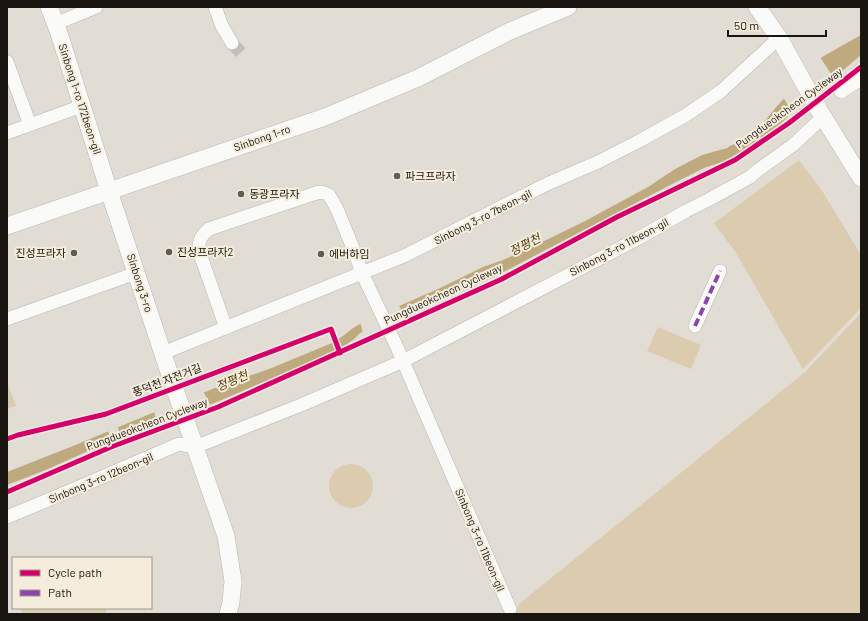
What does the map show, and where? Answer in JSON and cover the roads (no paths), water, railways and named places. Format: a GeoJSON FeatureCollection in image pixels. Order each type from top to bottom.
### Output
{"type":"FeatureCollection","features":[{"type":"Feature","properties":{"kind":"street","name":"Sinbong 1-ro 172beon-gil"},"geometry":{"type":"LineString","coordinates":[[49,7],[109,191]]}},
{"type":"Feature","properties":{"kind":"street"},"geometry":{"type":"LineString","coordinates":[[55,24],[96,7]]}},
{"type":"Feature","properties":{"kind":"street"},"geometry":{"type":"LineString","coordinates":[[215,7],[222,26],[232,43]]}},
{"type":"Feature","properties":{"kind":"street","name":"Sinbong 1-ro"},"geometry":{"type":"LineString","coordinates":[[7,226],[325,117],[418,78],[508,32],[568,7]]}},
{"type":"Feature","properties":{"kind":"street"},"geometry":{"type":"LineString","coordinates":[[758,7],[779,38],[821,113],[861,178]]}},
{"type":"Feature","properties":{"kind":"street","name":"Sinbong 3-ro 7beon-gil"},"geometry":{"type":"LineString","coordinates":[[163,353],[404,256],[547,184],[598,162],[660,130],[686,115],[720,92],[779,38]]}},
{"type":"Feature","properties":{"kind":"street"},"geometry":{"type":"LineString","coordinates":[[7,62],[30,125]]}},
{"type":"Feature","properties":{"kind":"street"},"geometry":{"type":"LineString","coordinates":[[841,92],[861,79]]}},
{"type":"Feature","properties":{"kind":"street"},"geometry":{"type":"LineString","coordinates":[[7,133],[82,106]]}},
{"type":"Feature","properties":{"kind":"street","name":"Sinbong 3-ro 11beon-gil"},"geometry":{"type":"LineString","coordinates":[[193,439],[301,405],[403,361],[639,238],[750,177],[793,145],[821,113]]}},
{"type":"Feature","properties":{"kind":"street","name":"Sinbong 3-ro"},"geometry":{"type":"LineString","coordinates":[[109,191],[170,375],[193,439]]}},
{"type":"Feature","properties":{"kind":"street"},"geometry":{"type":"LineString","coordinates":[[226,328],[199,248],[200,240],[203,234],[209,229],[319,192],[325,193],[329,194],[337,209],[362,273],[403,361]]}},
{"type":"Feature","properties":{"kind":"street"},"geometry":{"type":"LineString","coordinates":[[696,326],[720,271]]}},
{"type":"Feature","properties":{"kind":"street"},"geometry":{"type":"LineString","coordinates":[[7,319],[136,273]]}},
{"type":"Feature","properties":{"kind":"street","name":"Sinbong 3-ro 11beon-gil"},"geometry":{"type":"LineString","coordinates":[[403,361],[510,609]]}},
{"type":"Feature","properties":{"kind":"street"},"geometry":{"type":"LineString","coordinates":[[193,439],[226,536],[233,581],[228,614]]}},
{"type":"Feature","properties":{"kind":"street","name":"Sinbong 3-ro 12beon-gil"},"geometry":{"type":"LineString","coordinates":[[7,517],[193,439]]}},
{"type":"Feature","properties":{"kind":"waterway","name":"정평천"},"geometry":{"type":"LineString","coordinates":[[730,148],[744,142]]}},
{"type":"Feature","properties":{"kind":"tunnel"},"geometry":{"type":"LineString","coordinates":[[232,43],[244,56]]}},
{"type":"Feature","properties":{"kind":"place","name":"파크프라자"},"geometry":{"type":"Point","coordinates":[397,176]}},
{"type":"Feature","properties":{"kind":"place","name":"동광프라자"},"geometry":{"type":"Point","coordinates":[241,194]}},
{"type":"Feature","properties":{"kind":"place","name":"진성프라자2"},"geometry":{"type":"Point","coordinates":[169,252]}},
{"type":"Feature","properties":{"kind":"place","name":"진성프라자"},"geometry":{"type":"Point","coordinates":[74,253]}},
{"type":"Feature","properties":{"kind":"place","name":"에버하임"},"geometry":{"type":"Point","coordinates":[321,254]}}]}
